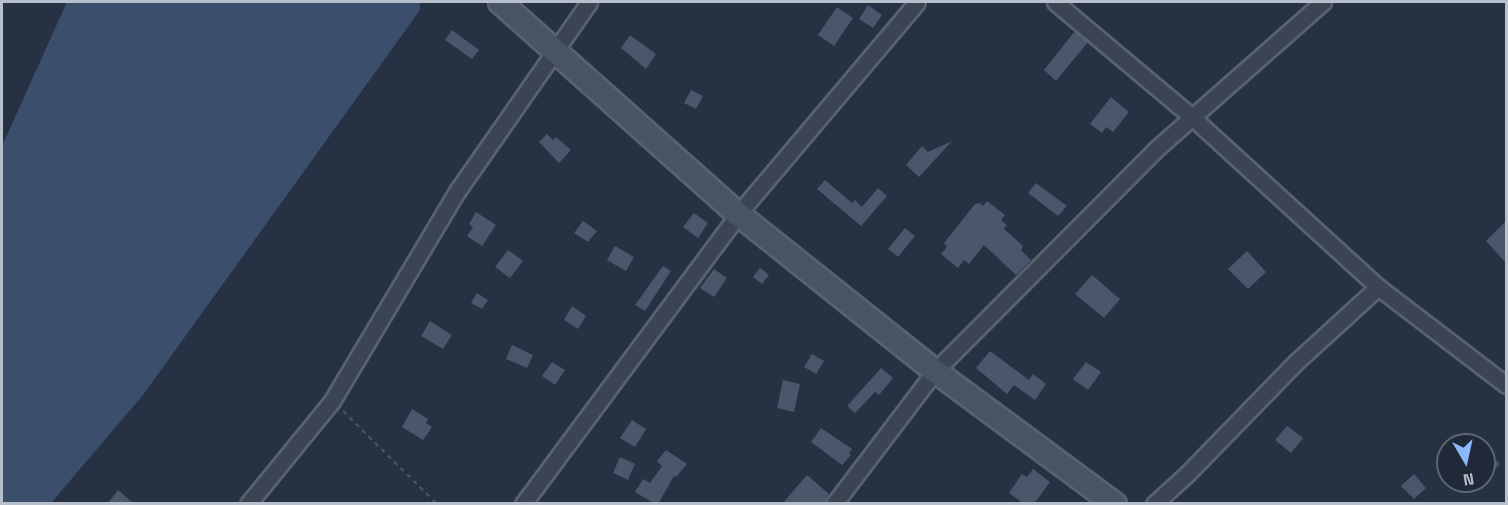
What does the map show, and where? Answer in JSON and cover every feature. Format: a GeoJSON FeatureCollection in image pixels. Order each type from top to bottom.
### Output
{"type":"FeatureCollection","features":[{"type":"Feature","properties":{"kind":"street"},"geometry":{"type":"LineString","coordinates":[[500,2],[738,214],[934,371],[1115,504]]}},
{"type":"Feature","properties":{"kind":"street"},"geometry":{"type":"LineString","coordinates":[[248,504],[332,401],[458,190],[589,2]]}},
{"type":"Feature","properties":{"kind":"street"},"geometry":{"type":"LineString","coordinates":[[524,504],[738,214],[917,2]]}},
{"type":"Feature","properties":{"kind":"street"},"geometry":{"type":"LineString","coordinates":[[1055,2],[1193,118],[1378,287],[1506,385]]}},
{"type":"Feature","properties":{"kind":"street"},"geometry":{"type":"LineString","coordinates":[[834,504],[934,371],[1155,150],[1323,2]]}},
{"type":"Feature","properties":{"kind":"street"},"geometry":{"type":"LineString","coordinates":[[1154,504],[1187,474],[1296,362],[1378,287]]}},
{"type":"Feature","properties":{"kind":"path"},"geometry":{"type":"LineString","coordinates":[[332,401],[437,504]]}},
{"type":"Feature","properties":{"kind":"water"},"geometry":{"type":"Polygon","coordinates":[[[67,2],[420,2],[420,10],[143,395],[51,503],[2,503],[2,146],[67,2]]]}},
{"type":"Feature","properties":{"kind":"building"},"geometry":{"type":"Polygon","coordinates":[[[868,5],[882,15],[873,28],[859,19],[868,5]]]}},
{"type":"Feature","properties":{"kind":"building"},"geometry":{"type":"Polygon","coordinates":[[[837,7],[853,18],[834,46],[818,35],[837,7]]]}},
{"type":"Feature","properties":{"kind":"building"},"geometry":{"type":"Polygon","coordinates":[[[452,30],[479,50],[472,59],[445,40],[452,30]]]}},
{"type":"Feature","properties":{"kind":"building"},"geometry":{"type":"Polygon","coordinates":[[[1075,31],[1088,42],[1056,81],[1044,70],[1075,31]]]}},
{"type":"Feature","properties":{"kind":"building"},"geometry":{"type":"Polygon","coordinates":[[[630,35],[656,54],[646,69],[621,48],[630,35]]]}},
{"type":"Feature","properties":{"kind":"building"},"geometry":{"type":"Polygon","coordinates":[[[691,90],[703,96],[696,109],[684,103],[691,90]]]}},
{"type":"Feature","properties":{"kind":"building"},"geometry":{"type":"Polygon","coordinates":[[[1111,97],[1129,112],[1113,132],[1106,127],[1102,133],[1090,124],[1111,97]]]}},
{"type":"Feature","properties":{"kind":"building"},"geometry":{"type":"Polygon","coordinates":[[[547,134],[553,140],[556,137],[571,150],[559,163],[539,142],[547,134]]]}},
{"type":"Feature","properties":{"kind":"building"},"geometry":{"type":"Polygon","coordinates":[[[952,141],[919,177],[906,165],[922,146],[928,152],[952,141]]]}},
{"type":"Feature","properties":{"kind":"building"},"geometry":{"type":"Polygon","coordinates":[[[825,180],[852,203],[855,200],[862,207],[878,188],[887,196],[861,226],[817,189],[825,180]]]}},
{"type":"Feature","properties":{"kind":"building"},"geometry":{"type":"Polygon","coordinates":[[[1036,183],[1067,206],[1058,216],[1028,193],[1036,183]]]}},
{"type":"Feature","properties":{"kind":"building"},"geometry":{"type":"Polygon","coordinates":[[[987,201],[1005,215],[1001,220],[1007,225],[1004,229],[1023,246],[1021,250],[1031,260],[1016,275],[984,245],[969,264],[964,260],[958,268],[941,254],[947,247],[944,243],[975,204],[979,203],[983,206],[987,201]]]}},
{"type":"Feature","properties":{"kind":"building"},"geometry":{"type":"Polygon","coordinates":[[[476,212],[496,225],[482,246],[467,236],[473,227],[469,224],[476,212]]]}},
{"type":"Feature","properties":{"kind":"building"},"geometry":{"type":"Polygon","coordinates":[[[694,213],[708,223],[698,238],[683,227],[694,213]]]}},
{"type":"Feature","properties":{"kind":"building"},"geometry":{"type":"Polygon","coordinates":[[[583,221],[597,231],[588,242],[574,233],[583,221]]]}},
{"type":"Feature","properties":{"kind":"building"},"geometry":{"type":"Polygon","coordinates":[[[1506,221],[1506,263],[1486,241],[1506,221]]]}},
{"type":"Feature","properties":{"kind":"building"},"geometry":{"type":"Polygon","coordinates":[[[905,228],[915,236],[898,257],[888,249],[905,228]]]}},
{"type":"Feature","properties":{"kind":"building"},"geometry":{"type":"Polygon","coordinates":[[[615,246],[634,257],[626,271],[607,260],[615,246]]]}},
{"type":"Feature","properties":{"kind":"building"},"geometry":{"type":"Polygon","coordinates":[[[508,250],[523,261],[510,278],[495,267],[508,250]]]}},
{"type":"Feature","properties":{"kind":"building"},"geometry":{"type":"Polygon","coordinates":[[[1247,251],[1266,272],[1248,289],[1228,269],[1247,251]]]}},
{"type":"Feature","properties":{"kind":"building"},"geometry":{"type":"Polygon","coordinates":[[[663,266],[671,271],[645,311],[635,305],[663,266]]]}},
{"type":"Feature","properties":{"kind":"building"},"geometry":{"type":"Polygon","coordinates":[[[760,268],[769,275],[762,284],[753,277],[760,268]]]}},
{"type":"Feature","properties":{"kind":"building"},"geometry":{"type":"Polygon","coordinates":[[[714,269],[727,278],[714,297],[700,288],[714,269]]]}},
{"type":"Feature","properties":{"kind":"building"},"geometry":{"type":"Polygon","coordinates":[[[1092,275],[1120,299],[1104,318],[1075,294],[1092,275]]]}},
{"type":"Feature","properties":{"kind":"building"},"geometry":{"type":"Polygon","coordinates":[[[477,293],[488,300],[482,309],[471,303],[477,293]]]}},
{"type":"Feature","properties":{"kind":"building"},"geometry":{"type":"Polygon","coordinates":[[[572,306],[586,316],[578,329],[564,320],[572,306]]]}},
{"type":"Feature","properties":{"kind":"building"},"geometry":{"type":"Polygon","coordinates":[[[430,321],[452,335],[443,349],[421,336],[430,321]]]}},
{"type":"Feature","properties":{"kind":"building"},"geometry":{"type":"Polygon","coordinates":[[[512,345],[533,355],[527,368],[506,359],[512,345]]]}},
{"type":"Feature","properties":{"kind":"building"},"geometry":{"type":"Polygon","coordinates":[[[990,351],[1029,380],[1033,374],[1046,384],[1035,400],[1014,385],[1007,394],[976,368],[990,351]]]}},
{"type":"Feature","properties":{"kind":"building"},"geometry":{"type":"Polygon","coordinates":[[[812,354],[824,361],[816,374],[804,367],[812,354]]]}},
{"type":"Feature","properties":{"kind":"building"},"geometry":{"type":"Polygon","coordinates":[[[552,362],[565,370],[555,385],[542,376],[552,362]]]}},
{"type":"Feature","properties":{"kind":"building"},"geometry":{"type":"Polygon","coordinates":[[[1086,362],[1101,372],[1088,390],[1073,379],[1086,362]]]}},
{"type":"Feature","properties":{"kind":"building"},"geometry":{"type":"Polygon","coordinates":[[[881,368],[893,378],[879,395],[875,392],[855,413],[847,406],[881,368]]]}},
{"type":"Feature","properties":{"kind":"building"},"geometry":{"type":"Polygon","coordinates":[[[783,380],[800,384],[794,412],[777,408],[783,380]]]}},
{"type":"Feature","properties":{"kind":"building"},"geometry":{"type":"Polygon","coordinates":[[[412,409],[428,419],[426,423],[432,427],[423,440],[402,427],[412,409]]]}},
{"type":"Feature","properties":{"kind":"building"},"geometry":{"type":"Polygon","coordinates":[[[632,420],[646,429],[635,447],[620,438],[632,420]]]}},
{"type":"Feature","properties":{"kind":"building"},"geometry":{"type":"Polygon","coordinates":[[[1287,426],[1303,438],[1291,453],[1275,440],[1287,426]]]}},
{"type":"Feature","properties":{"kind":"building"},"geometry":{"type":"Polygon","coordinates":[[[821,428],[852,449],[849,453],[851,455],[842,465],[811,442],[821,428]]]}},
{"type":"Feature","properties":{"kind":"building"},"geometry":{"type":"Polygon","coordinates":[[[666,450],[687,464],[676,477],[674,476],[658,504],[655,504],[635,492],[643,479],[650,483],[662,466],[657,461],[666,450]]]}},
{"type":"Feature","properties":{"kind":"building"},"geometry":{"type":"Polygon","coordinates":[[[620,457],[635,464],[628,480],[613,473],[620,457]]]}},
{"type":"Feature","properties":{"kind":"building"},"geometry":{"type":"Polygon","coordinates":[[[1033,469],[1050,482],[1034,504],[1024,504],[1009,493],[1022,474],[1027,477],[1033,469]]]}},
{"type":"Feature","properties":{"kind":"building"},"geometry":{"type":"Polygon","coordinates":[[[1414,474],[1426,488],[1414,499],[1401,486],[1414,474]]]}},
{"type":"Feature","properties":{"kind":"building"},"geometry":{"type":"Polygon","coordinates":[[[807,475],[829,494],[824,504],[782,504],[807,475]]]}},
{"type":"Feature","properties":{"kind":"building"},"geometry":{"type":"Polygon","coordinates":[[[118,490],[134,504],[107,504],[118,490]]]}}]}
